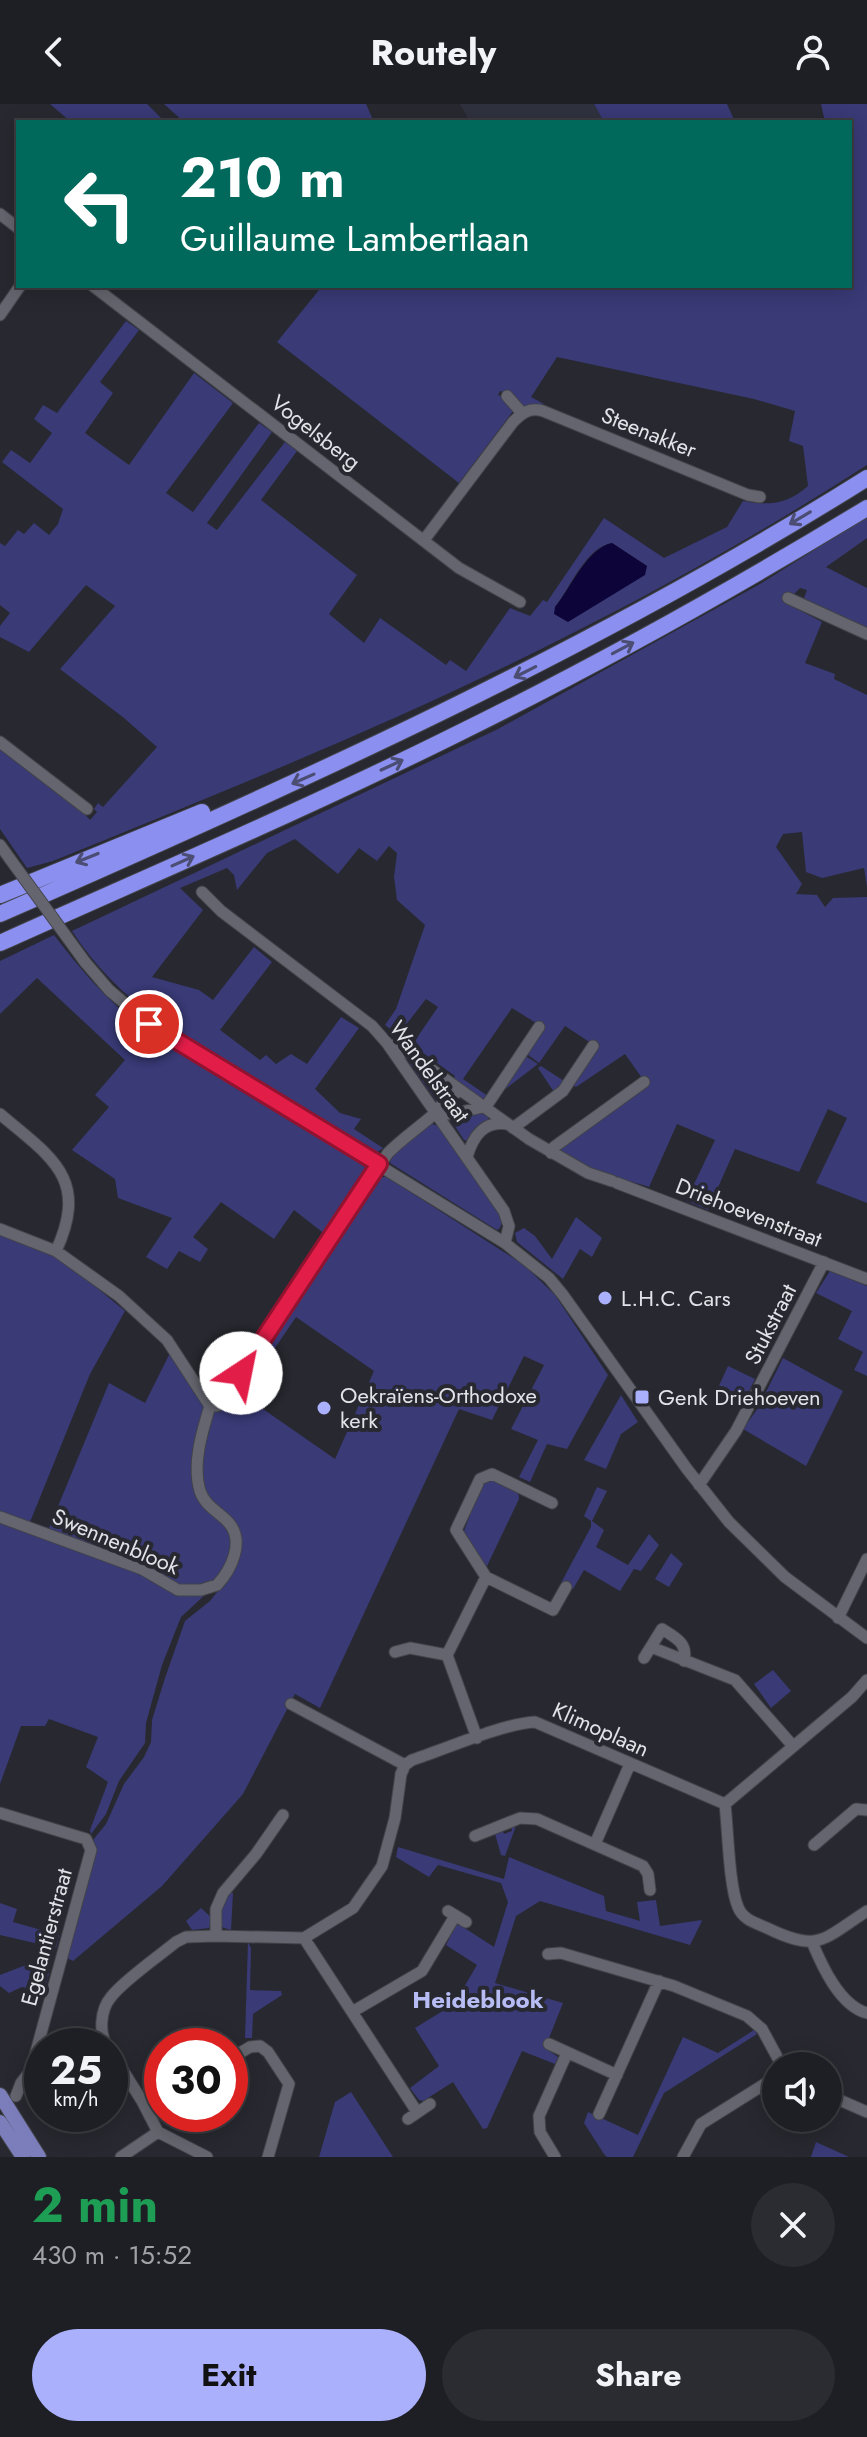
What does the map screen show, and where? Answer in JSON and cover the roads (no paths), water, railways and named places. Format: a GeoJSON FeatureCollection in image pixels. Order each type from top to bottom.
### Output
{"type":"FeatureCollection","features":[{"type":"Feature","properties":{"kind":"highway"},"geometry":{"type":"LineString","coordinates":[[0,914],[426,722],[661,600],[867,478]]}},
{"type":"Feature","properties":{"kind":"highway"},"geometry":{"type":"LineString","coordinates":[[0,943],[321,799],[503,711],[674,621],[867,508]]}},
{"type":"Feature","properties":{"kind":"highway"},"geometry":{"type":"LineString","coordinates":[[0,895],[244,796],[265,796]]}},
{"type":"Feature","properties":{"kind":"main road"},"geometry":{"type":"LineString","coordinates":[[10,2087],[39,2157]]}},
{"type":"Feature","properties":{"kind":"main road"},"geometry":{"type":"LineString","coordinates":[[0,2122],[22,2156]]}},
{"type":"Feature","properties":{"kind":"street"},"geometry":{"type":"LineString","coordinates":[[0,214],[16,226]]}},
{"type":"Feature","properties":{"kind":"street"},"geometry":{"type":"LineString","coordinates":[[0,315],[19,288]]}},
{"type":"Feature","properties":{"kind":"street","name":"Vogelsberg"},"geometry":{"type":"LineString","coordinates":[[96,288],[424,540],[480,581],[520,602]]}},
{"type":"Feature","properties":{"kind":"street"},"geometry":{"type":"LineString","coordinates":[[424,540],[522,413],[507,396]]}},
{"type":"Feature","properties":{"kind":"street","name":"Steenakker"},"geometry":{"type":"LineString","coordinates":[[522,413],[531,409],[543,411],[748,495],[760,497]]}},
{"type":"Feature","properties":{"kind":"street"},"geometry":{"type":"LineString","coordinates":[[795,597],[867,634]]}},
{"type":"Feature","properties":{"kind":"street"},"geometry":{"type":"LineString","coordinates":[[0,742],[87,809]]}},
{"type":"Feature","properties":{"kind":"street"},"geometry":{"type":"LineString","coordinates":[[0,845],[85,962],[109,990],[149,1024],[379,1164],[530,1261],[563,1295],[699,1485],[761,1554],[867,1638]]}},
{"type":"Feature","properties":{"kind":"street","name":"Wandelstraat"},"geometry":{"type":"LineString","coordinates":[[202,892],[221,911],[372,1026],[387,1043],[509,1220],[505,1243]]}},
{"type":"Feature","properties":{"kind":"street"},"geometry":{"type":"LineString","coordinates":[[436,1113],[452,1114],[484,1108],[539,1027]]}},
{"type":"Feature","properties":{"kind":"street","name":"Driehoevenstraat"},"geometry":{"type":"LineString","coordinates":[[387,1043],[410,1054],[551,1153],[588,1173],[867,1279]]}},
{"type":"Feature","properties":{"kind":"street"},"geometry":{"type":"LineString","coordinates":[[467,1157],[473,1140],[482,1129],[493,1123],[510,1126],[563,1091],[593,1046]]}},
{"type":"Feature","properties":{"kind":"street"},"geometry":{"type":"LineString","coordinates":[[551,1153],[554,1147],[644,1082]]}},
{"type":"Feature","properties":{"kind":"street"},"geometry":{"type":"LineString","coordinates":[[0,1229],[56,1251],[119,1296],[167,1340],[210,1406],[217,1406],[379,1164],[416,1126],[436,1113],[446,1097],[462,1091]]}},
{"type":"Feature","properties":{"kind":"street"},"geometry":{"type":"LineString","coordinates":[[0,1114],[56,1162],[63,1174],[67,1218],[56,1251]]}},
{"type":"Feature","properties":{"kind":"street","name":"Stukstraat"},"geometry":{"type":"LineString","coordinates":[[699,1485],[736,1431],[824,1262]]}},
{"type":"Feature","properties":{"kind":"street","name":"Swennenblook"},"geometry":{"type":"LineString","coordinates":[[0,1517],[142,1569],[178,1590],[201,1590],[217,1585],[227,1574],[233,1560],[235,1542],[230,1524],[210,1508],[201,1495],[196,1475],[210,1406]]}},
{"type":"Feature","properties":{"kind":"street"},"geometry":{"type":"LineString","coordinates":[[552,1503],[492,1474],[480,1479],[456,1530],[486,1577],[553,1610],[566,1587]]}},
{"type":"Feature","properties":{"kind":"street"},"geometry":{"type":"LineString","coordinates":[[838,1618],[867,1559]]}},
{"type":"Feature","properties":{"kind":"street"},"geometry":{"type":"LineString","coordinates":[[477,1738],[447,1655],[486,1577]]}},
{"type":"Feature","properties":{"kind":"street"},"geometry":{"type":"LineString","coordinates":[[684,1661],[684,1645],[662,1629],[647,1653],[684,1661],[735,1680],[793,1746]]}},
{"type":"Feature","properties":{"kind":"street"},"geometry":{"type":"LineString","coordinates":[[395,1652],[410,1648],[447,1655]]}},
{"type":"Feature","properties":{"kind":"street"},"geometry":{"type":"LineString","coordinates":[[867,1680],[861,1689],[725,1804],[736,1900],[741,1914],[791,1939],[812,1942],[826,1938],[867,1911]]}},
{"type":"Feature","properties":{"kind":"street"},"geometry":{"type":"LineString","coordinates":[[101,2028],[111,1997],[176,1942],[186,1937],[216,1936],[304,1938],[353,1908],[382,1866],[405,1765],[291,1704]]}},
{"type":"Feature","properties":{"kind":"street","name":"Klimoplaan"},"geometry":{"type":"LineString","coordinates":[[405,1765],[477,1738],[535,1722],[725,1804]]}},
{"type":"Feature","properties":{"kind":"street"},"geometry":{"type":"LineString","coordinates":[[595,1844],[630,1764]]}},
{"type":"Feature","properties":{"kind":"street"},"geometry":{"type":"LineString","coordinates":[[814,1845],[856,1809],[867,1810]]}},
{"type":"Feature","properties":{"kind":"street","name":"Egelantierstraat"},"geometry":{"type":"LineString","coordinates":[[0,1813],[86,1839],[91,1850],[31,2070],[10,2087],[16,2096]]}},
{"type":"Feature","properties":{"kind":"street"},"geometry":{"type":"LineString","coordinates":[[216,1936],[216,1909],[223,1893],[283,1815]]}},
{"type":"Feature","properties":{"kind":"street"},"geometry":{"type":"LineString","coordinates":[[475,1836],[491,1835],[529,1816],[643,1866],[648,1874],[650,1890]]}},
{"type":"Feature","properties":{"kind":"street"},"geometry":{"type":"LineString","coordinates":[[352,2012],[422,1971],[456,1916]]}},
{"type":"Feature","properties":{"kind":"street"},"geometry":{"type":"LineString","coordinates":[[304,1938],[352,2012],[412,2116],[430,2104]]}},
{"type":"Feature","properties":{"kind":"street"},"geometry":{"type":"LineString","coordinates":[[812,1942],[844,1998],[854,2008],[867,2013]]}},
{"type":"Feature","properties":{"kind":"street"},"geometry":{"type":"LineString","coordinates":[[548,1954],[561,1953],[659,1981],[755,2022],[773,2052]]}},
{"type":"Feature","properties":{"kind":"street"},"geometry":{"type":"LineString","coordinates":[[599,2114],[659,1981]]}},
{"type":"Feature","properties":{"kind":"street"},"geometry":{"type":"LineString","coordinates":[[549,2044],[617,2075]]}},
{"type":"Feature","properties":{"kind":"street"},"geometry":{"type":"LineString","coordinates":[[248,2048],[260,2046],[268,2052],[289,2084],[268,2157]]}},
{"type":"Feature","properties":{"kind":"street"},"geometry":{"type":"LineString","coordinates":[[555,2157],[540,2132],[539,2116],[567,2053]]}},
{"type":"Feature","properties":{"kind":"street"},"geometry":{"type":"LineString","coordinates":[[128,2079],[144,2105]]}},
{"type":"Feature","properties":{"kind":"street"},"geometry":{"type":"LineString","coordinates":[[683,2157],[701,2124],[762,2086]]}},
{"type":"Feature","properties":{"kind":"street"},"geometry":{"type":"LineString","coordinates":[[842,2101],[867,2112]]}},
{"type":"Feature","properties":{"kind":"street"},"geometry":{"type":"LineString","coordinates":[[121,2157],[158,2132],[207,2157]]}},
{"type":"Feature","properties":{"kind":"place","name":"L.H.C. Cars"},"geometry":{"type":"Point","coordinates":[605,1298]}},
{"type":"Feature","properties":{"kind":"place","name":"Genk Driehoeven"},"geometry":{"type":"Point","coordinates":[642,1397]}},
{"type":"Feature","properties":{"kind":"place","name":"Oekraïens-Orthodoxe kerk"},"geometry":{"type":"Point","coordinates":[324,1408]}},
{"type":"Feature","properties":{"kind":"district","name":"Heideblook"},"geometry":{"type":"Point","coordinates":[478,1999]}}]}
